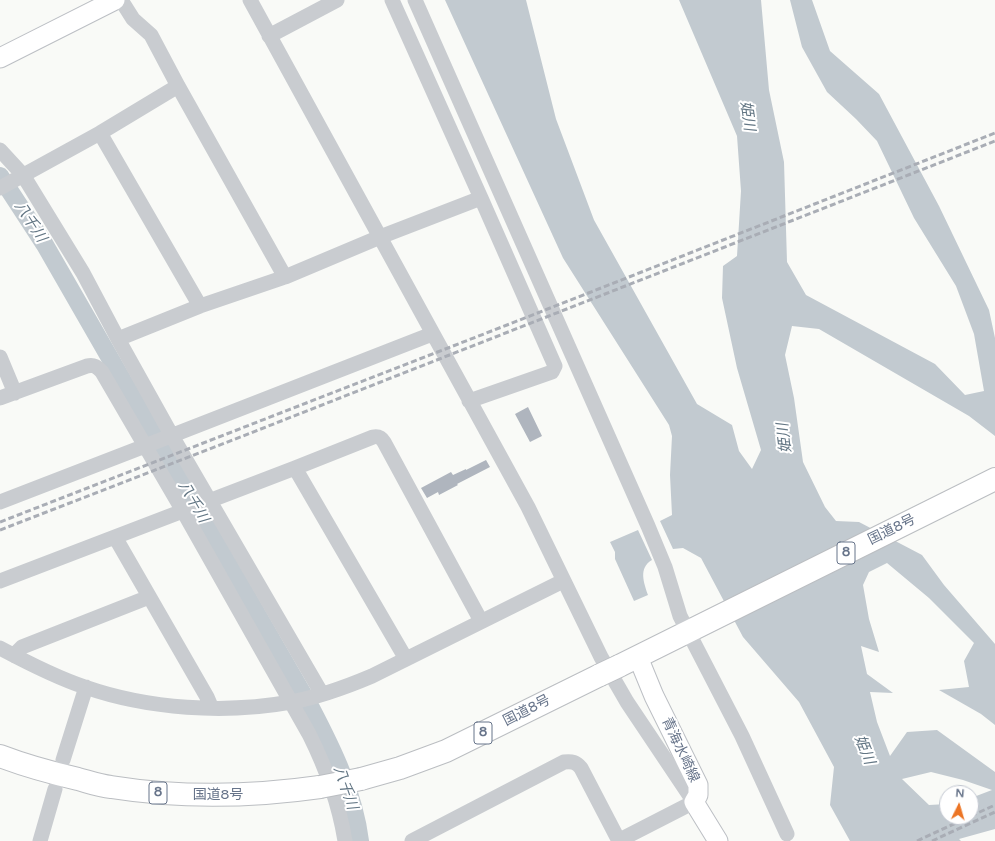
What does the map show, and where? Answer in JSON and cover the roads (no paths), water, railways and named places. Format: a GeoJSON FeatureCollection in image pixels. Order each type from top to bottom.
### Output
{"type":"FeatureCollection","features":[{"type":"Feature","properties":{"kind":"highway","name":"国道8号"},"geometry":{"type":"LineString","coordinates":[[0,756],[40,769],[102,785],[148,792],[246,795],[284,792],[362,779],[400,768],[446,751],[995,479]]}},
{"type":"Feature","properties":{"kind":"main road"},"geometry":{"type":"LineString","coordinates":[[0,58],[113,1]]}},
{"type":"Feature","properties":{"kind":"main road","name":"青海水崎線"},"geometry":{"type":"LineString","coordinates":[[636,658],[698,785],[698,794],[694,802],[718,841]]}},
{"type":"Feature","properties":{"kind":"street"},"geometry":{"type":"LineString","coordinates":[[250,0],[528,507],[601,657],[627,702],[694,802],[618,841],[581,768],[577,763],[569,761],[564,762],[412,841]]}},
{"type":"Feature","properties":{"kind":"street"},"geometry":{"type":"LineString","coordinates":[[269,36],[337,0]]}},
{"type":"Feature","properties":{"kind":"street"},"geometry":{"type":"LineString","coordinates":[[392,0],[555,366],[552,372],[469,401]]}},
{"type":"Feature","properties":{"kind":"street"},"geometry":{"type":"LineString","coordinates":[[416,0],[648,526],[665,567],[686,632],[742,736],[787,834]]}},
{"type":"Feature","properties":{"kind":"street"},"geometry":{"type":"LineString","coordinates":[[113,1],[151,35],[285,277]]}},
{"type":"Feature","properties":{"kind":"street"},"geometry":{"type":"LineString","coordinates":[[9,183],[100,133],[178,86]]}},
{"type":"Feature","properties":{"kind":"street"},"geometry":{"type":"LineString","coordinates":[[100,133],[200,306]]}},
{"type":"Feature","properties":{"kind":"street"},"geometry":{"type":"LineString","coordinates":[[0,150],[9,183],[83,273],[172,436],[322,694]]}},
{"type":"Feature","properties":{"kind":"street"},"geometry":{"type":"LineString","coordinates":[[118,339],[200,306],[285,277],[380,237],[481,198]]}},
{"type":"Feature","properties":{"kind":"street"},"geometry":{"type":"LineString","coordinates":[[0,502],[432,334]]}},
{"type":"Feature","properties":{"kind":"street"},"geometry":{"type":"LineString","coordinates":[[0,357],[14,393]]}},
{"type":"Feature","properties":{"kind":"street"},"geometry":{"type":"LineString","coordinates":[[0,398],[87,366],[93,365],[102,372],[183,510],[292,702],[316,748],[339,811],[345,841]]}},
{"type":"Feature","properties":{"kind":"street"},"geometry":{"type":"LineString","coordinates":[[0,581],[377,436],[381,438],[481,621]]}},
{"type":"Feature","properties":{"kind":"street"},"geometry":{"type":"LineString","coordinates":[[295,468],[406,659]]}},
{"type":"Feature","properties":{"kind":"street"},"geometry":{"type":"LineString","coordinates":[[115,537],[207,697],[210,708]]}},
{"type":"Feature","properties":{"kind":"street"},"geometry":{"type":"LineString","coordinates":[[0,648],[36,667],[86,687],[136,701],[210,708],[292,702],[348,686],[563,581]]}},
{"type":"Feature","properties":{"kind":"street"},"geometry":{"type":"LineString","coordinates":[[15,656],[22,648],[149,597]]}},
{"type":"Feature","properties":{"kind":"street"},"geometry":{"type":"LineString","coordinates":[[63,760],[86,687]]}},
{"type":"Feature","properties":{"kind":"street"},"geometry":{"type":"LineString","coordinates":[[40,841],[55,789]]}},
{"type":"Feature","properties":{"kind":"water","name":"姫川"},"geometry":{"type":"Polygon","coordinates":[[[445,0],[526,0],[556,119],[594,220],[697,404],[732,425],[739,451],[752,469],[761,450],[737,368],[722,298],[723,266],[737,256],[741,191],[737,136],[679,0],[761,0],[769,90],[784,162],[787,262],[806,295],[935,364],[965,395],[984,391],[974,334],[956,286],[914,218],[877,141],[827,92],[802,47],[790,0],[812,0],[830,51],[879,94],[939,206],[989,310],[995,338],[995,436],[969,416],[819,329],[792,326],[785,355],[794,398],[803,462],[825,507],[836,521],[859,522],[922,555],[944,585],[995,644],[995,725],[981,714],[939,690],[969,687],[964,661],[974,643],[929,598],[887,563],[869,572],[863,585],[869,619],[879,652],[861,646],[867,674],[893,693],[870,692],[877,722],[890,756],[907,732],[937,730],[995,772],[995,829],[959,839],[961,841],[850,841],[830,805],[834,767],[799,702],[743,637],[701,558],[683,548],[673,549],[660,521],[672,515],[670,475],[672,436],[669,425],[563,258],[445,0]]]}},
{"type":"Feature","properties":{"kind":"water"},"geometry":{"type":"Polygon","coordinates":[[[638,530],[652,560],[645,567],[643,576],[648,595],[634,601],[615,559],[615,552],[610,542],[638,530]]]}},
{"type":"Feature","properties":{"kind":"waterway","name":"八千川"},"geometry":{"type":"LineString","coordinates":[[0,176],[45,245],[311,708],[342,772],[353,806],[360,841]]}},
{"type":"Feature","properties":{"kind":"railway"},"geometry":{"type":"LineString","coordinates":[[0,522],[995,133]]}},
{"type":"Feature","properties":{"kind":"railway"},"geometry":{"type":"LineString","coordinates":[[0,530],[995,141]]}},
{"type":"Feature","properties":{"kind":"railway"},"geometry":{"type":"LineString","coordinates":[[979,812],[995,805]]}},
{"type":"Feature","properties":{"kind":"railway"},"geometry":{"type":"LineString","coordinates":[[932,841],[995,812]]}},
{"type":"Feature","properties":{"kind":"railway"},"geometry":{"type":"LineString","coordinates":[[917,841],[952,825]]}}]}
